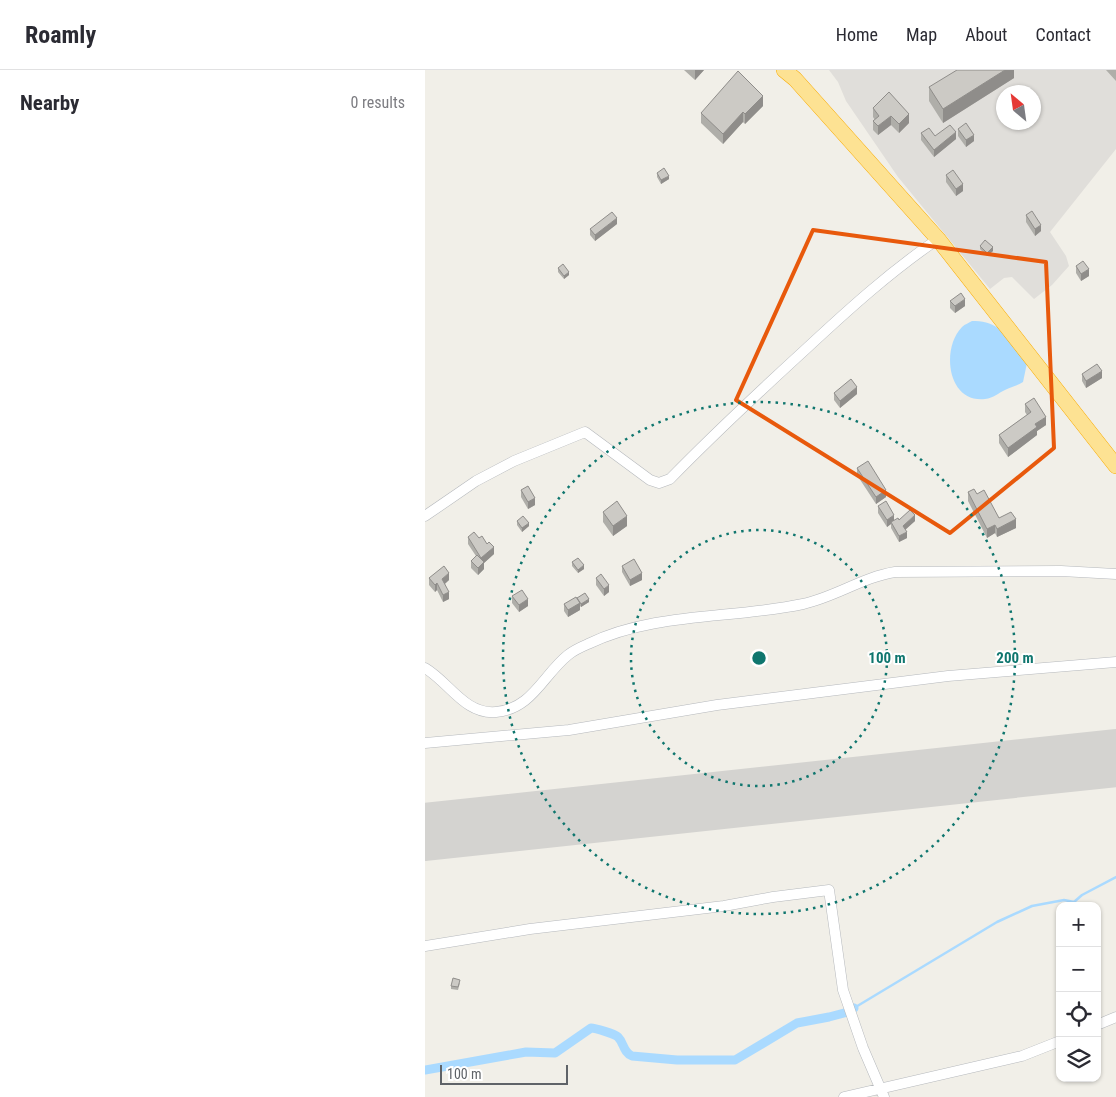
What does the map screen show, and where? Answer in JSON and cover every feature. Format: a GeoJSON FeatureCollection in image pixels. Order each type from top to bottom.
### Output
{"type":"FeatureCollection","features":[{"type":"Feature","properties":{"kind":"highway"},"geometry":{"type":"LineString","coordinates":[[784,70],[795,79],[939,239],[1116,466]]}},
{"type":"Feature","properties":{"kind":"street"},"geometry":{"type":"LineString","coordinates":[[425,516],[491,473],[514,461],[585,432],[650,480],[659,483],[670,479],[731,417],[829,327],[887,276],[939,239]]}},
{"type":"Feature","properties":{"kind":"street"},"geometry":{"type":"LineString","coordinates":[[425,668],[475,709],[494,713],[503,712],[521,705],[530,698],[573,651],[603,638],[637,628],[682,619],[801,605],[837,594],[881,574],[895,572],[1061,571],[1116,574]]}},
{"type":"Feature","properties":{"kind":"street"},"geometry":{"type":"LineString","coordinates":[[425,743],[569,730],[717,705],[948,676],[1116,662]]}},
{"type":"Feature","properties":{"kind":"street"},"geometry":{"type":"LineString","coordinates":[[425,946],[530,929],[724,906],[829,890],[837,959],[847,1004],[882,1093]]}},
{"type":"Feature","properties":{"kind":"street"},"geometry":{"type":"LineString","coordinates":[[1101,1023],[1116,1017]]}},
{"type":"Feature","properties":{"kind":"street"},"geometry":{"type":"LineString","coordinates":[[844,1097],[882,1093],[1027,1055],[1056,1043]]}},
{"type":"Feature","properties":{"kind":"highlighted area"},"geometry":{"type":"Polygon","coordinates":[[[813,230],[1046,262],[1054,448],[950,533],[736,400],[813,230]]]}},
{"type":"Feature","properties":{"kind":"shaded area"},"geometry":{"type":"Polygon","coordinates":[[[829,70],[1116,70],[1116,149],[1050,232],[1066,256],[1069,266],[1052,285],[1034,299],[1012,277],[1004,278],[990,289],[898,177],[846,101],[838,82],[829,70]]]}},
{"type":"Feature","properties":{"kind":"water"},"geometry":{"type":"Polygon","coordinates":[[[972,321],[982,321],[991,324],[1011,340],[1027,363],[1023,382],[985,399],[972,398],[962,392],[955,384],[951,372],[951,348],[955,336],[962,327],[972,321]]]}},
{"type":"Feature","properties":{"kind":"building"},"geometry":{"type":"Polygon","coordinates":[[[957,70],[1005,70],[943,109],[929,87],[957,70]]]}},
{"type":"Feature","properties":{"kind":"building"},"geometry":{"type":"Polygon","coordinates":[[[738,71],[763,96],[745,114],[743,112],[723,134],[701,113],[738,71]]]}},
{"type":"Feature","properties":{"kind":"building"},"geometry":{"type":"Polygon","coordinates":[[[889,92],[909,114],[899,124],[891,116],[878,126],[873,121],[879,116],[873,108],[889,92]]]}},
{"type":"Feature","properties":{"kind":"building"},"geometry":{"type":"Polygon","coordinates":[[[966,123],[974,135],[966,140],[958,129],[966,123]]]}},
{"type":"Feature","properties":{"kind":"building"},"geometry":{"type":"Polygon","coordinates":[[[950,125],[956,132],[934,150],[921,133],[929,128],[935,136],[950,125]]]}},
{"type":"Feature","properties":{"kind":"building"},"geometry":{"type":"Polygon","coordinates":[[[664,168],[669,176],[661,180],[657,173],[664,168]]]}},
{"type":"Feature","properties":{"kind":"building"},"geometry":{"type":"Polygon","coordinates":[[[953,170],[963,184],[956,189],[946,175],[953,170]]]}},
{"type":"Feature","properties":{"kind":"building"},"geometry":{"type":"Polygon","coordinates":[[[1032,211],[1041,225],[1035,229],[1026,215],[1032,211]]]}},
{"type":"Feature","properties":{"kind":"building"},"geometry":{"type":"Polygon","coordinates":[[[612,212],[617,218],[595,235],[590,229],[612,212]]]}},
{"type":"Feature","properties":{"kind":"building"},"geometry":{"type":"Polygon","coordinates":[[[985,240],[993,247],[987,253],[980,246],[985,240]]]}},
{"type":"Feature","properties":{"kind":"building"},"geometry":{"type":"Polygon","coordinates":[[[1083,261],[1089,269],[1081,274],[1076,266],[1083,261]]]}},
{"type":"Feature","properties":{"kind":"building"},"geometry":{"type":"Polygon","coordinates":[[[563,264],[569,272],[564,276],[558,268],[563,264]]]}},
{"type":"Feature","properties":{"kind":"building"},"geometry":{"type":"Polygon","coordinates":[[[961,293],[965,299],[955,306],[950,301],[961,293]]]}},
{"type":"Feature","properties":{"kind":"building"},"geometry":{"type":"Polygon","coordinates":[[[1097,364],[1102,371],[1086,381],[1082,374],[1097,364]]]}},
{"type":"Feature","properties":{"kind":"building"},"geometry":{"type":"Polygon","coordinates":[[[851,379],[857,387],[840,401],[834,393],[851,379]]]}},
{"type":"Feature","properties":{"kind":"building"},"geometry":{"type":"Polygon","coordinates":[[[1034,398],[1046,417],[1035,424],[1037,427],[1008,448],[999,435],[1031,412],[1025,404],[1034,398]]]}},
{"type":"Feature","properties":{"kind":"building"},"geometry":{"type":"Polygon","coordinates":[[[868,461],[886,490],[876,497],[857,468],[868,461]]]}},
{"type":"Feature","properties":{"kind":"building"},"geometry":{"type":"Polygon","coordinates":[[[528,486],[535,498],[528,502],[521,490],[528,486]]]}},
{"type":"Feature","properties":{"kind":"building"},"geometry":{"type":"Polygon","coordinates":[[[974,489],[977,494],[984,490],[999,518],[1011,512],[1016,519],[997,529],[995,525],[987,529],[968,492],[974,489]]]}},
{"type":"Feature","properties":{"kind":"building"},"geometry":{"type":"Polygon","coordinates":[[[617,501],[627,516],[613,526],[603,512],[617,501]]]}},
{"type":"Feature","properties":{"kind":"building"},"geometry":{"type":"Polygon","coordinates":[[[886,501],[894,515],[887,520],[878,506],[886,501]]]}},
{"type":"Feature","properties":{"kind":"building"},"geometry":{"type":"Polygon","coordinates":[[[910,510],[915,515],[903,526],[907,532],[899,536],[891,522],[898,518],[899,520],[910,510]]]}},
{"type":"Feature","properties":{"kind":"building"},"geometry":{"type":"Polygon","coordinates":[[[523,516],[529,523],[522,528],[517,521],[523,516]]]}},
{"type":"Feature","properties":{"kind":"building"},"geometry":{"type":"Polygon","coordinates":[[[474,532],[479,538],[482,536],[487,544],[489,542],[494,547],[481,558],[468,537],[474,532]]]}},
{"type":"Feature","properties":{"kind":"building"},"geometry":{"type":"Polygon","coordinates":[[[477,555],[484,562],[478,568],[471,561],[477,555]]]}},
{"type":"Feature","properties":{"kind":"building"},"geometry":{"type":"Polygon","coordinates":[[[578,558],[584,565],[578,570],[572,562],[578,558]]]}},
{"type":"Feature","properties":{"kind":"building"},"geometry":{"type":"Polygon","coordinates":[[[634,559],[642,573],[630,580],[622,566],[634,559]]]}},
{"type":"Feature","properties":{"kind":"building"},"geometry":{"type":"Polygon","coordinates":[[[444,566],[449,573],[442,579],[449,592],[443,595],[437,583],[435,585],[429,578],[444,566]]]}},
{"type":"Feature","properties":{"kind":"building"},"geometry":{"type":"Polygon","coordinates":[[[601,574],[609,585],[604,589],[596,578],[601,574]]]}},
{"type":"Feature","properties":{"kind":"building"},"geometry":{"type":"Polygon","coordinates":[[[522,590],[528,599],[519,605],[512,596],[522,590]]]}},
{"type":"Feature","properties":{"kind":"building"},"geometry":{"type":"Polygon","coordinates":[[[585,593],[589,599],[581,604],[577,598],[585,593]]]}},
{"type":"Feature","properties":{"kind":"building"},"geometry":{"type":"Polygon","coordinates":[[[576,597],[580,603],[568,610],[564,604],[576,597]]]}},
{"type":"Feature","properties":{"kind":"building"},"geometry":{"type":"Polygon","coordinates":[[[453,978],[460,980],[458,987],[451,986],[453,978]]]}},
{"type":"Feature","properties":{"kind":"waterway"},"geometry":{"type":"LineString","coordinates":[[854,1008],[997,922],[1032,906],[1064,900],[1074,902],[1082,895],[1116,877]]}},
{"type":"Feature","properties":{"kind":"waterway"},"geometry":{"type":"LineString","coordinates":[[425,1070],[526,1052],[555,1053],[591,1028],[605,1031],[618,1037],[627,1052],[632,1056],[677,1060],[735,1060],[797,1023],[829,1017],[848,1012],[854,1008]]}},
{"type":"Feature","properties":{"kind":"runway"},"geometry":{"type":"LineString","coordinates":[[425,832],[1116,758]]}}]}
